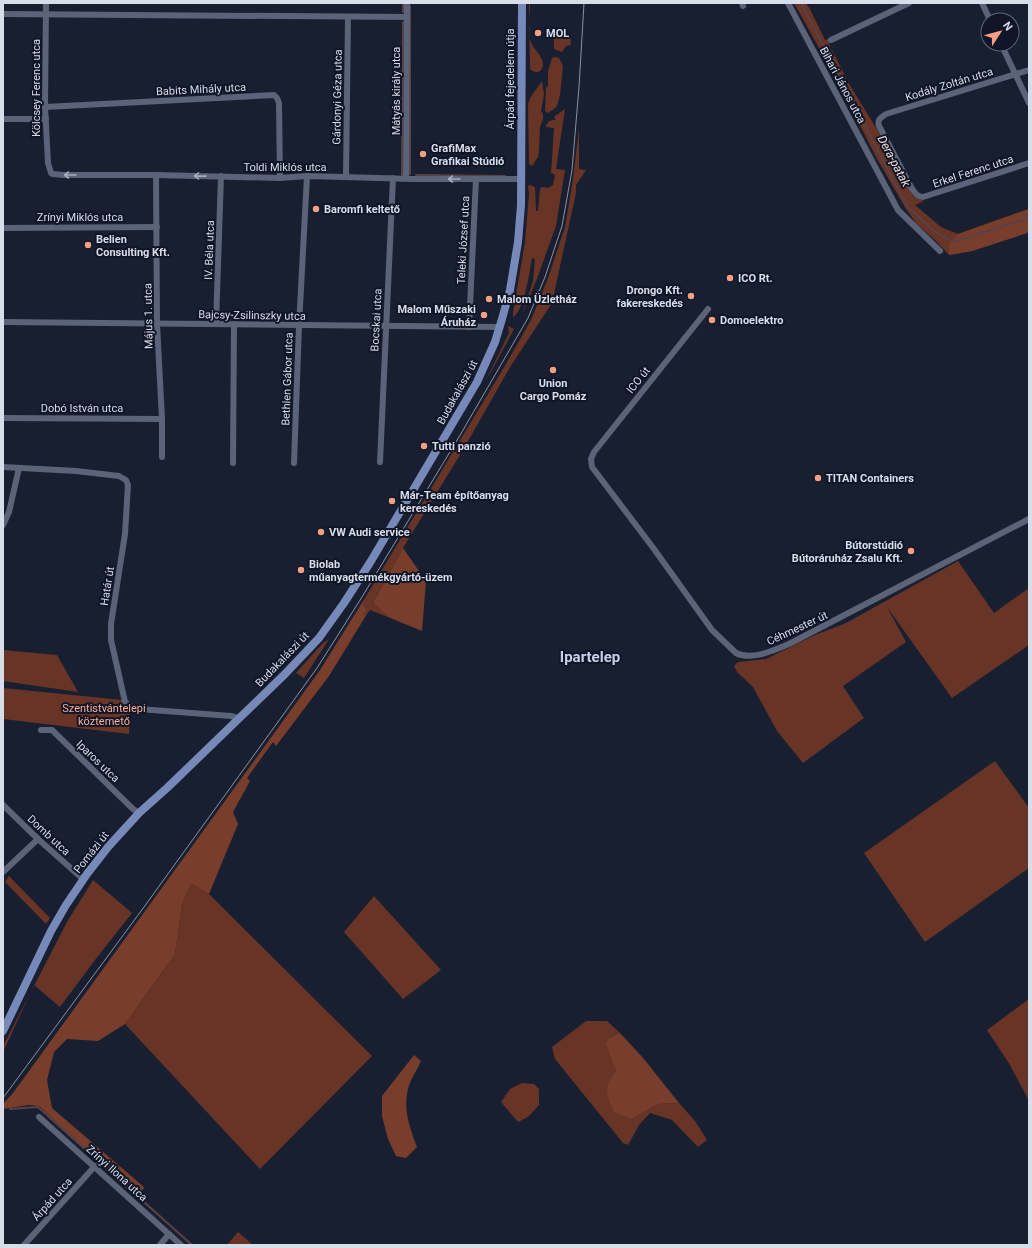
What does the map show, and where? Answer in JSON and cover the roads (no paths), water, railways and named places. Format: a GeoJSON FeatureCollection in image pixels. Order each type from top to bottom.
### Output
{"type":"FeatureCollection","features":[{"type":"Feature","properties":{"kind":"main road","name":"Árpád fejedelem útja"},"geometry":{"type":"LineString","coordinates":[[521,179],[522,3]]}},
{"type":"Feature","properties":{"kind":"main road","name":"Budakalászi út"},"geometry":{"type":"LineString","coordinates":[[238,718],[285,674],[310,648],[327,626],[383,541],[466,402],[489,356],[500,327],[510,290],[517,250],[521,205],[521,179]]}},
{"type":"Feature","properties":{"kind":"main road","name":"Pomázi út"},"geometry":{"type":"LineString","coordinates":[[3,1030],[51,931],[83,879],[108,847],[139,813],[167,788],[238,718]]}},
{"type":"Feature","properties":{"kind":"street","name":"Kölcsey Ferenc utca"},"geometry":{"type":"LineString","coordinates":[[46,3],[45,107],[48,163],[50,173]]}},
{"type":"Feature","properties":{"kind":"street","name":"Mátyás király utca"},"geometry":{"type":"LineString","coordinates":[[406,178],[407,3]]}},
{"type":"Feature","properties":{"kind":"street","name":"Bihari János utca"},"geometry":{"type":"LineString","coordinates":[[788,3],[898,210],[940,250]]}},
{"type":"Feature","properties":{"kind":"street"},"geometry":{"type":"LineString","coordinates":[[831,40],[909,3]]}},
{"type":"Feature","properties":{"kind":"street"},"geometry":{"type":"LineString","coordinates":[[3,14],[407,17]]}},
{"type":"Feature","properties":{"kind":"street","name":"Gárdonyi Géza utca"},"geometry":{"type":"LineString","coordinates":[[346,177],[348,17]]}},
{"type":"Feature","properties":{"kind":"street"},"geometry":{"type":"LineString","coordinates":[[1005,52],[1029,103]]}},
{"type":"Feature","properties":{"kind":"street","name":"Kodály Zoltán utca"},"geometry":{"type":"LineString","coordinates":[[923,198],[915,194],[913,191],[879,126],[879,119],[886,114],[1029,70]]}},
{"type":"Feature","properties":{"kind":"street","name":"Babits Mihály utca"},"geometry":{"type":"LineString","coordinates":[[45,107],[274,95],[279,102],[280,178]]}},
{"type":"Feature","properties":{"kind":"street"},"geometry":{"type":"LineString","coordinates":[[3,119],[46,119]]}},
{"type":"Feature","properties":{"kind":"street","name":"Erkel Ferenc utca"},"geometry":{"type":"LineString","coordinates":[[923,198],[1029,163]]}},
{"type":"Feature","properties":{"kind":"street","name":"Toldi Miklós utca"},"geometry":{"type":"LineString","coordinates":[[50,173],[63,175],[156,175],[280,178],[307,176],[521,179]]}},
{"type":"Feature","properties":{"kind":"street","name":"Május 1. utca"},"geometry":{"type":"LineString","coordinates":[[156,175],[157,324],[162,419],[162,457]]}},
{"type":"Feature","properties":{"kind":"street","name":"IV. Béla utca"},"geometry":{"type":"LineString","coordinates":[[216,324],[221,176]]}},
{"type":"Feature","properties":{"kind":"street","name":"Bethlen Gábor utca"},"geometry":{"type":"LineString","coordinates":[[294,463],[299,326],[307,176]]}},
{"type":"Feature","properties":{"kind":"street","name":"Bocskai utca"},"geometry":{"type":"LineString","coordinates":[[380,462],[393,178]]}},
{"type":"Feature","properties":{"kind":"street","name":"Teleki József utca"},"geometry":{"type":"LineString","coordinates":[[469,327],[476,179]]}},
{"type":"Feature","properties":{"kind":"street","name":"Zrínyi Miklós utca"},"geometry":{"type":"LineString","coordinates":[[3,228],[157,227]]}},
{"type":"Feature","properties":{"kind":"street","name":"ICO út"},"geometry":{"type":"LineString","coordinates":[[592,467],[591,459],[594,452],[708,309]]}},
{"type":"Feature","properties":{"kind":"street","name":"Bajcsy-Zsilinszky utca"},"geometry":{"type":"LineString","coordinates":[[3,322],[500,327]]}},
{"type":"Feature","properties":{"kind":"street"},"geometry":{"type":"LineString","coordinates":[[233,463],[234,324]]}},
{"type":"Feature","properties":{"kind":"street","name":"Dobó István utca"},"geometry":{"type":"LineString","coordinates":[[3,418],[162,419]]}},
{"type":"Feature","properties":{"kind":"street","name":"Határ út"},"geometry":{"type":"LineString","coordinates":[[3,467],[92,473],[119,476],[126,480],[128,485],[125,534],[111,624],[111,640],[125,702],[132,708],[139,709],[231,716],[238,718]]}},
{"type":"Feature","properties":{"kind":"street","name":"Céhmester út"},"geometry":{"type":"LineString","coordinates":[[592,467],[654,549],[712,630],[739,654],[760,656],[790,644],[1029,519]]}},
{"type":"Feature","properties":{"kind":"street"},"geometry":{"type":"LineString","coordinates":[[3,525],[9,512],[19,468]]}},
{"type":"Feature","properties":{"kind":"street","name":"Iparos utca"},"geometry":{"type":"LineString","coordinates":[[41,730],[52,730],[133,809],[139,813]]}},
{"type":"Feature","properties":{"kind":"street","name":"Domb utca"},"geometry":{"type":"LineString","coordinates":[[3,805],[6,811],[83,879]]}},
{"type":"Feature","properties":{"kind":"street"},"geometry":{"type":"LineString","coordinates":[[3,872],[38,839]]}},
{"type":"Feature","properties":{"kind":"street","name":"Zrínyi Ilona utca"},"geometry":{"type":"LineString","coordinates":[[39,1117],[181,1245]]}},
{"type":"Feature","properties":{"kind":"street","name":"Árpád utca"},"geometry":{"type":"LineString","coordinates":[[24,1245],[95,1166]]}},
{"type":"Feature","properties":{"kind":"street"},"geometry":{"type":"LineString","coordinates":[[160,1245],[169,1234]]}},
{"type":"Feature","properties":{"kind":"waterway"},"geometry":{"type":"LineString","coordinates":[[403,3],[403,12]]}},
{"type":"Feature","properties":{"kind":"waterway","name":"Dera-patak"},"geometry":{"type":"LineString","coordinates":[[801,3],[908,207],[934,231],[953,242],[1029,218]]}},
{"type":"Feature","properties":{"kind":"waterway"},"geometry":{"type":"LineString","coordinates":[[410,6],[410,174]]}},
{"type":"Feature","properties":{"kind":"waterway"},"geometry":{"type":"LineString","coordinates":[[402,175],[403,22]]}},
{"type":"Feature","properties":{"kind":"waterway"},"geometry":{"type":"LineString","coordinates":[[416,175],[505,176]]}},
{"type":"Feature","properties":{"kind":"waterway"},"geometry":{"type":"LineString","coordinates":[[10,1109],[38,1107],[192,1245]]}},
{"type":"Feature","properties":{"kind":"tram line"},"geometry":{"type":"LineString","coordinates":[[3,1098],[144,907],[317,668],[459,437],[528,318],[545,277],[562,226],[572,170],[584,3]]}},
{"type":"Feature","properties":{"kind":"place","name":"MOL"},"geometry":{"type":"Point","coordinates":[538,33]}},
{"type":"Feature","properties":{"kind":"place","name":"GrafiMax Grafikai Stúdió"},"geometry":{"type":"Point","coordinates":[423,154]}},
{"type":"Feature","properties":{"kind":"place","name":"Baromfi keltető"},"geometry":{"type":"Point","coordinates":[316,209]}},
{"type":"Feature","properties":{"kind":"place","name":"Belien Consulting Kft."},"geometry":{"type":"Point","coordinates":[88,245]}},
{"type":"Feature","properties":{"kind":"place","name":"ICO Rt."},"geometry":{"type":"Point","coordinates":[730,278]}},
{"type":"Feature","properties":{"kind":"place","name":"Drongo Kft. fakereskedés"},"geometry":{"type":"Point","coordinates":[691,296]}},
{"type":"Feature","properties":{"kind":"place","name":"Malom Üzletház"},"geometry":{"type":"Point","coordinates":[489,299]}},
{"type":"Feature","properties":{"kind":"place","name":"Malom Műszaki Áruház"},"geometry":{"type":"Point","coordinates":[484,315]}},
{"type":"Feature","properties":{"kind":"place","name":"Domoelektro"},"geometry":{"type":"Point","coordinates":[712,320]}},
{"type":"Feature","properties":{"kind":"place","name":"Union Cargo Pomáz"},"geometry":{"type":"Point","coordinates":[553,370]}},
{"type":"Feature","properties":{"kind":"place","name":"Tutti panzió"},"geometry":{"type":"Point","coordinates":[424,446]}},
{"type":"Feature","properties":{"kind":"place","name":"TITAN Containers"},"geometry":{"type":"Point","coordinates":[818,478]}},
{"type":"Feature","properties":{"kind":"place","name":"Már-Team építőanyag kereskedés"},"geometry":{"type":"Point","coordinates":[392,501]}},
{"type":"Feature","properties":{"kind":"place","name":"VW Audi service"},"geometry":{"type":"Point","coordinates":[321,532]}},
{"type":"Feature","properties":{"kind":"place","name":"Bútorstúdió Bútoráruház Zsalu Kft."},"geometry":{"type":"Point","coordinates":[911,551]}},
{"type":"Feature","properties":{"kind":"place","name":"Biolab műanyagtermékgyártó-üzem"},"geometry":{"type":"Point","coordinates":[301,570]}},
{"type":"Feature","properties":{"kind":"district","name":"Ipartelep"},"geometry":{"type":"Point","coordinates":[590,657]}},
{"type":"Feature","properties":{"kind":"park label","name":"Szentistvántelepi köztemető"},"geometry":{"type":"Point","coordinates":[104,714]}}]}
